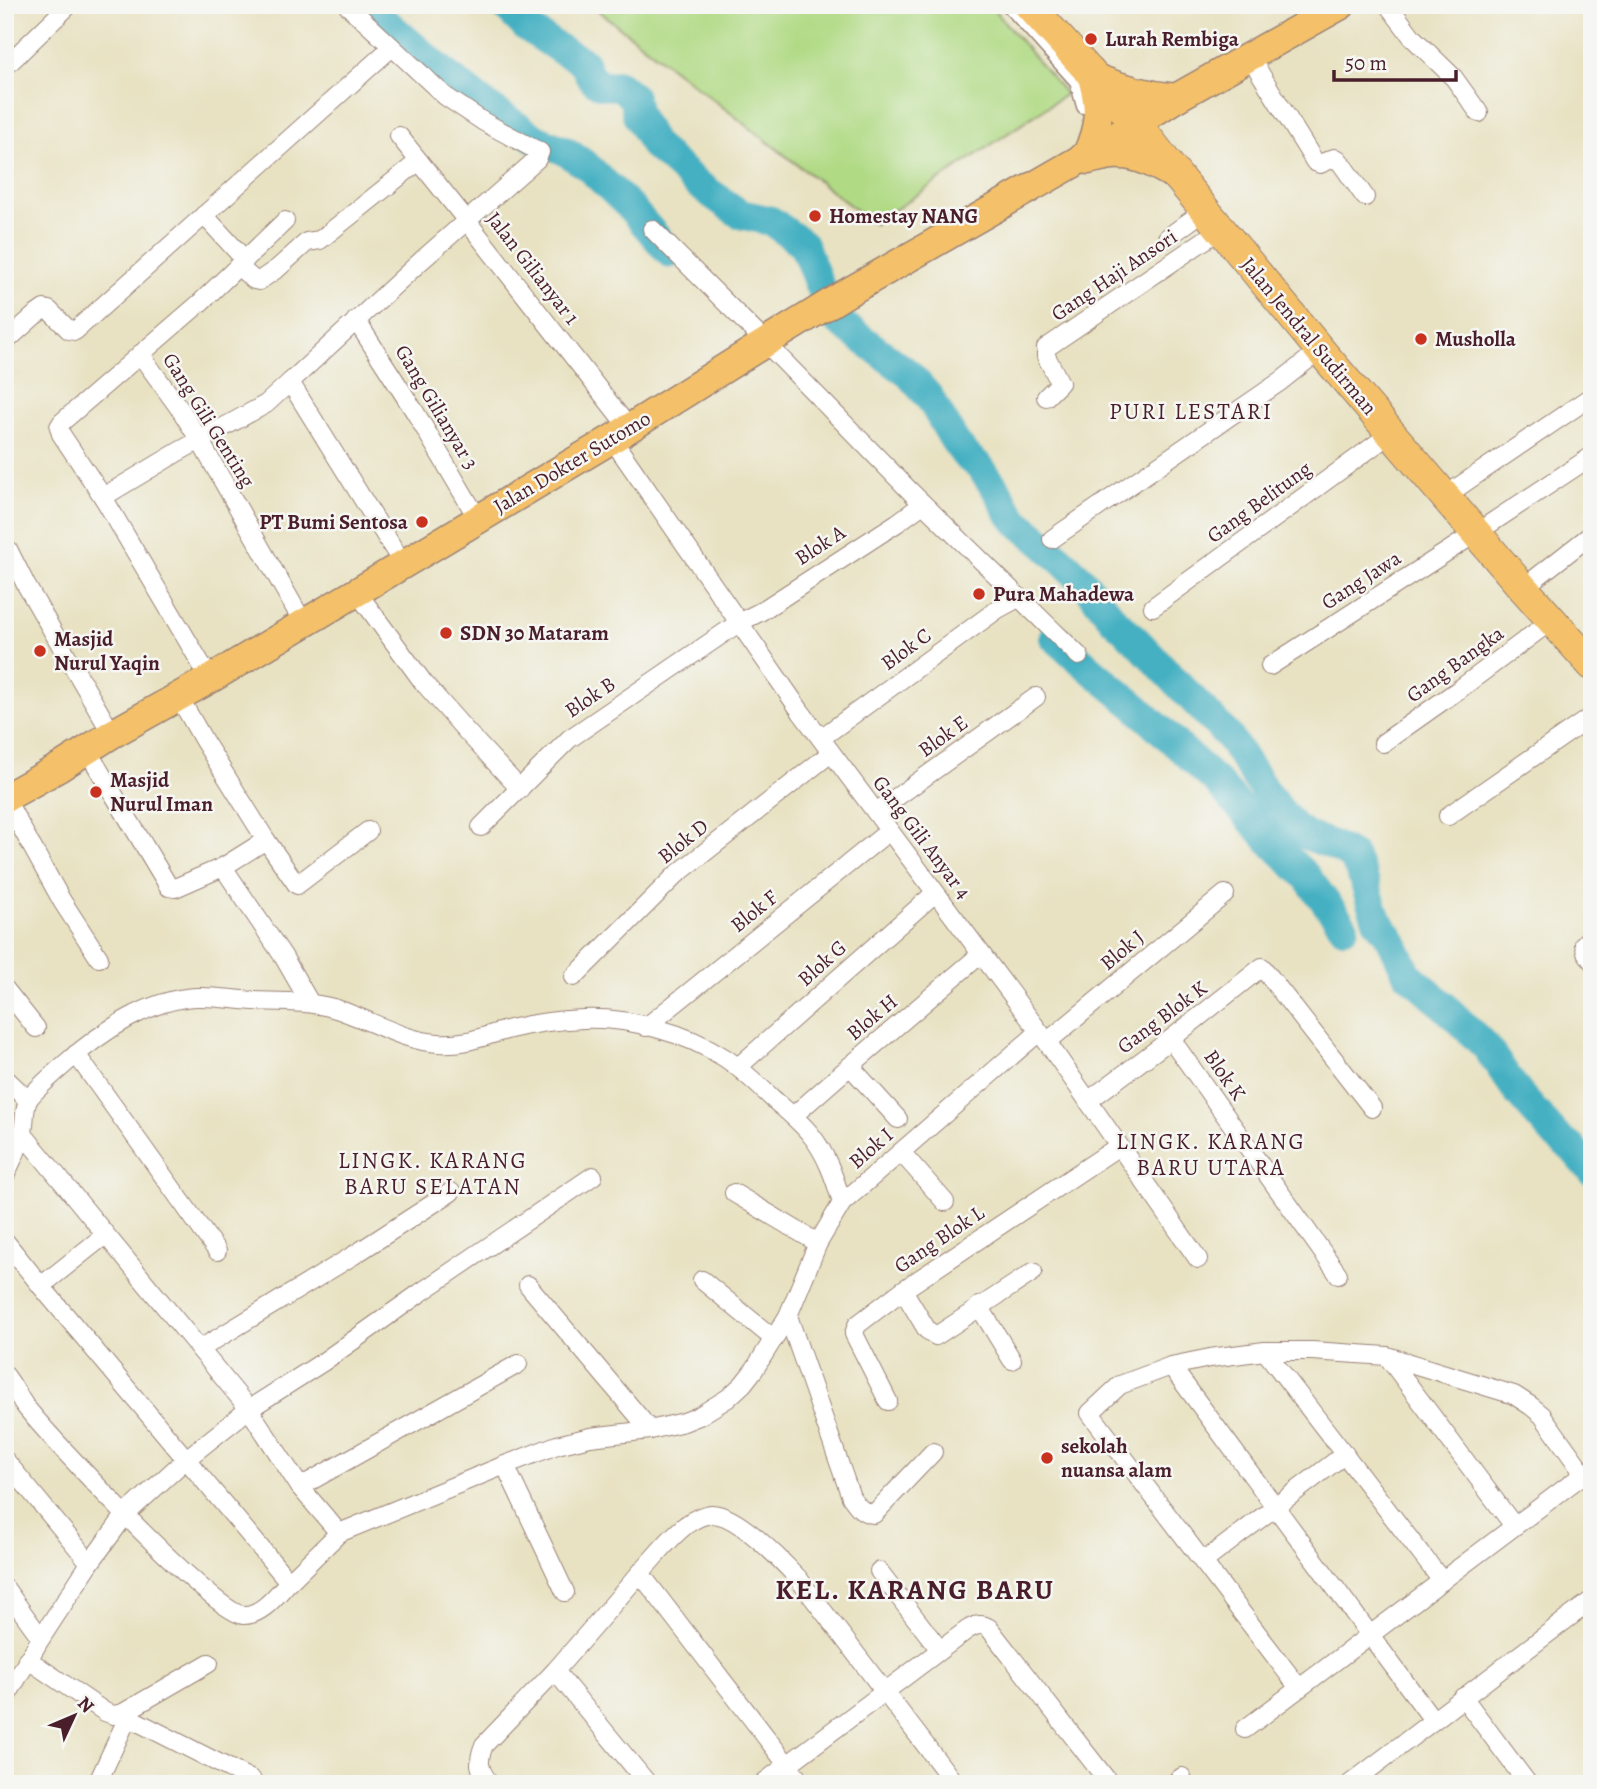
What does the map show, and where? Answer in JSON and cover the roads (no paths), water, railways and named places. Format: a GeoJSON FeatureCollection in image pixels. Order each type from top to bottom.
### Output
{"type":"FeatureCollection","features":[{"type":"Feature","properties":{"kind":"highway","name":"Jalan Jendral Sudirman"},"geometry":{"type":"LineString","coordinates":[[1029,5],[1095,85],[1137,124],[1320,351],[1592,665]]}},
{"type":"Feature","properties":{"kind":"main road","name":"Jalan Dokter Sutomo"},"geometry":{"type":"LineString","coordinates":[[5,798],[304,624],[620,434],[845,294],[1080,160],[1176,98],[1341,5]]}},
{"type":"Feature","properties":{"kind":"main road"},"geometry":{"type":"LineString","coordinates":[[1080,160],[1095,132],[1095,85],[1176,98]]}},
{"type":"Feature","properties":{"kind":"main road"},"geometry":{"type":"LineString","coordinates":[[1080,160],[1118,154],[1158,166],[1178,177]]}},
{"type":"Feature","properties":{"kind":"street"},"geometry":{"type":"LineString","coordinates":[[5,67],[69,5]]}},
{"type":"Feature","properties":{"kind":"street"},"geometry":{"type":"LineString","coordinates":[[103,497],[266,404],[537,159],[540,152],[484,122],[445,96],[347,5]]}},
{"type":"Feature","properties":{"kind":"street"},"geometry":{"type":"LineString","coordinates":[[1009,5],[1077,81],[1084,106],[1095,85]]}},
{"type":"Feature","properties":{"kind":"street"},"geometry":{"type":"LineString","coordinates":[[1388,5],[1413,38],[1454,78],[1479,113]]}},
{"type":"Feature","properties":{"kind":"street"},"geometry":{"type":"LineString","coordinates":[[5,342],[44,309],[49,310],[69,330],[75,331],[392,47]]}},
{"type":"Feature","properties":{"kind":"street"},"geometry":{"type":"LineString","coordinates":[[1250,57],[1315,162],[1320,164],[1338,159],[1365,197]]}},
{"type":"Feature","properties":{"kind":"street","name":"Jalan Gilianyar 1"},"geometry":{"type":"LineString","coordinates":[[399,136],[467,220],[620,434]]}},
{"type":"Feature","properties":{"kind":"street"},"geometry":{"type":"LineString","coordinates":[[204,215],[254,280],[260,281],[307,242],[320,240],[419,160]]}},
{"type":"Feature","properties":{"kind":"street","name":"Gang Haji Ansori"},"geometry":{"type":"LineString","coordinates":[[1167,238],[1213,220]]}},
{"type":"Feature","properties":{"kind":"street","name":"Gang Haji Ansori"},"geometry":{"type":"LineString","coordinates":[[1046,397],[1060,383],[1046,356],[1046,348],[1213,220]]}},
{"type":"Feature","properties":{"kind":"street","name":"Gang Gili Genting"},"geometry":{"type":"LineString","coordinates":[[285,221],[201,302],[140,354],[200,441],[304,624]]}},
{"type":"Feature","properties":{"kind":"street"},"geometry":{"type":"LineString","coordinates":[[652,229],[759,346],[918,508],[1020,597],[1079,656]]}},
{"type":"Feature","properties":{"kind":"street","name":"Gang Gilianyar 3"},"geometry":{"type":"LineString","coordinates":[[356,320],[415,412],[478,519]]}},
{"type":"Feature","properties":{"kind":"street"},"geometry":{"type":"LineString","coordinates":[[1052,539],[1281,381],[1320,351]]}},
{"type":"Feature","properties":{"kind":"street"},"geometry":{"type":"LineString","coordinates":[[140,354],[62,422],[58,429],[103,497],[210,679]]}},
{"type":"Feature","properties":{"kind":"street"},"geometry":{"type":"LineString","coordinates":[[290,382],[403,564]]}},
{"type":"Feature","properties":{"kind":"street"},"geometry":{"type":"LineString","coordinates":[[1446,496],[1592,396]]}},
{"type":"Feature","properties":{"kind":"street","name":"Gang Gili Anyar 4"},"geometry":{"type":"LineString","coordinates":[[620,434],[778,679],[1043,1037],[1198,1259]]}},
{"type":"Feature","properties":{"kind":"street","name":"Gang Belitung"},"geometry":{"type":"LineString","coordinates":[[1153,607],[1391,434]]}},
{"type":"Feature","properties":{"kind":"street","name":"Gang Jawa"},"geometry":{"type":"LineString","coordinates":[[1270,666],[1592,456]]}},
{"type":"Feature","properties":{"kind":"street","name":"Blok A"},"geometry":{"type":"LineString","coordinates":[[740,622],[760,612],[918,508]]}},
{"type":"Feature","properties":{"kind":"street"},"geometry":{"type":"LineString","coordinates":[[1523,588],[1592,534]]}},
{"type":"Feature","properties":{"kind":"street"},"geometry":{"type":"LineString","coordinates":[[5,554],[9,551],[112,734]]}},
{"type":"Feature","properties":{"kind":"street"},"geometry":{"type":"LineString","coordinates":[[357,592],[424,682],[520,789]]}},
{"type":"Feature","properties":{"kind":"street","name":"Blok C"},"geometry":{"type":"LineString","coordinates":[[826,746],[998,609],[1020,597]]}},
{"type":"Feature","properties":{"kind":"street","name":"Gang Bangka"},"geometry":{"type":"LineString","coordinates":[[1383,743],[1552,620]]}},
{"type":"Feature","properties":{"kind":"street","name":"Blok B"},"geometry":{"type":"LineString","coordinates":[[481,827],[569,739],[740,622]]}},
{"type":"Feature","properties":{"kind":"street"},"geometry":{"type":"LineString","coordinates":[[179,697],[266,841],[297,884],[368,831]]}},
{"type":"Feature","properties":{"kind":"street","name":"Blok E"},"geometry":{"type":"LineString","coordinates":[[876,813],[1036,697]]}},
{"type":"Feature","properties":{"kind":"street"},"geometry":{"type":"LineString","coordinates":[[1448,816],[1592,716]]}},
{"type":"Feature","properties":{"kind":"street","name":"Blok D"},"geometry":{"type":"LineString","coordinates":[[574,977],[676,875],[826,746]]}},
{"type":"Feature","properties":{"kind":"street"},"geometry":{"type":"LineString","coordinates":[[87,750],[169,887],[175,888],[223,867],[266,841]]}},
{"type":"Feature","properties":{"kind":"street"},"geometry":{"type":"LineString","coordinates":[[5,798],[58,895],[99,958]]}},
{"type":"Feature","properties":{"kind":"street","name":"Blok F"},"geometry":{"type":"LineString","coordinates":[[646,1027],[890,831]]}},
{"type":"Feature","properties":{"kind":"street"},"geometry":{"type":"LineString","coordinates":[[223,867],[283,956],[310,1003]]}},
{"type":"Feature","properties":{"kind":"street","name":"Blok G"},"geometry":{"type":"LineString","coordinates":[[738,1067],[935,893]]}},
{"type":"Feature","properties":{"kind":"street","name":"Blok J"},"geometry":{"type":"LineString","coordinates":[[1043,1037],[1225,894]]}},
{"type":"Feature","properties":{"kind":"street"},"geometry":{"type":"LineString","coordinates":[[1592,935],[1584,944],[1592,961]]}},
{"type":"Feature","properties":{"kind":"street","name":"Blok H"},"geometry":{"type":"LineString","coordinates":[[793,1116],[981,954]]}},
{"type":"Feature","properties":{"kind":"street","name":"Gang Blok K"},"geometry":{"type":"LineString","coordinates":[[1088,1101],[1262,967],[1372,1108]]}},
{"type":"Feature","properties":{"kind":"street"},"geometry":{"type":"LineString","coordinates":[[5,989],[36,1028]]}},
{"type":"Feature","properties":{"kind":"street"},"geometry":{"type":"LineString","coordinates":[[5,1176],[23,1134],[28,1100],[55,1072],[120,1023],[176,1000],[211,997],[310,1003],[333,1008],[415,1039],[434,1043],[465,1042],[510,1029],[576,1020],[612,1021],[646,1027],[696,1042],[738,1067],[793,1116],[822,1153],[832,1172],[842,1203]]}},
{"type":"Feature","properties":{"kind":"street","name":"Blok I"},"geometry":{"type":"LineString","coordinates":[[339,1533],[557,1445],[684,1422],[728,1398],[749,1377],[788,1316],[818,1243],[842,1203],[1043,1037]]}},
{"type":"Feature","properties":{"kind":"street","name":"Blok K"},"geometry":{"type":"LineString","coordinates":[[1171,1039],[1338,1274]]}},
{"type":"Feature","properties":{"kind":"street"},"geometry":{"type":"LineString","coordinates":[[76,1054],[217,1251]]}},
{"type":"Feature","properties":{"kind":"street"},"geometry":{"type":"LineString","coordinates":[[850,1066],[898,1119]]}},
{"type":"Feature","properties":{"kind":"street"},"geometry":{"type":"LineString","coordinates":[[5,1077],[28,1100]]}},
{"type":"Feature","properties":{"kind":"street"},"geometry":{"type":"LineString","coordinates":[[5,1375],[25,1406],[90,1479],[217,1601],[239,1615],[258,1612],[339,1533],[300,1487],[248,1409],[23,1134]]}},
{"type":"Feature","properties":{"kind":"street","name":"Gang Blok L"},"geometry":{"type":"LineString","coordinates":[[888,1401],[854,1334],[854,1329],[862,1320],[1119,1146]]}},
{"type":"Feature","properties":{"kind":"street"},"geometry":{"type":"LineString","coordinates":[[901,1152],[945,1202]]}},
{"type":"Feature","properties":{"kind":"street"},"geometry":{"type":"LineString","coordinates":[[5,1699],[27,1659],[125,1514],[185,1460],[248,1409],[323,1362],[593,1176]]}},
{"type":"Feature","properties":{"kind":"street"},"geometry":{"type":"LineString","coordinates":[[200,1349],[451,1192]]}},
{"type":"Feature","properties":{"kind":"street"},"geometry":{"type":"LineString","coordinates":[[734,1194],[818,1243]]}},
{"type":"Feature","properties":{"kind":"street"},"geometry":{"type":"LineString","coordinates":[[41,1286],[105,1235]]}},
{"type":"Feature","properties":{"kind":"street"},"geometry":{"type":"LineString","coordinates":[[5,1241],[289,1582]]}},
{"type":"Feature","properties":{"kind":"street"},"geometry":{"type":"LineString","coordinates":[[903,1290],[927,1330],[936,1336],[1033,1272]]}},
{"type":"Feature","properties":{"kind":"street"},"geometry":{"type":"LineString","coordinates":[[702,1280],[774,1339]]}},
{"type":"Feature","properties":{"kind":"street"},"geometry":{"type":"LineString","coordinates":[[528,1284],[650,1430]]}},
{"type":"Feature","properties":{"kind":"street"},"geometry":{"type":"LineString","coordinates":[[979,1306],[1012,1360]]}},
{"type":"Feature","properties":{"kind":"street"},"geometry":{"type":"LineString","coordinates":[[788,1316],[851,1497],[862,1510],[867,1514],[874,1514],[933,1452]]}},
{"type":"Feature","properties":{"kind":"street"},"geometry":{"type":"LineString","coordinates":[[1265,1351],[1442,1581]]}},
{"type":"Feature","properties":{"kind":"street"},"geometry":{"type":"LineString","coordinates":[[1245,1729],[1584,1474],[1542,1415],[1514,1395],[1387,1356],[1312,1351],[1265,1351],[1171,1366],[1120,1385],[1090,1413],[1299,1688]]}},
{"type":"Feature","properties":{"kind":"street"},"geometry":{"type":"LineString","coordinates":[[1387,1356],[1514,1527]]}},
{"type":"Feature","properties":{"kind":"street"},"geometry":{"type":"LineString","coordinates":[[300,1487],[518,1364]]}},
{"type":"Feature","properties":{"kind":"street"},"geometry":{"type":"LineString","coordinates":[[1171,1366],[1433,1720]]}},
{"type":"Feature","properties":{"kind":"street"},"geometry":{"type":"LineString","coordinates":[[1203,1562],[1345,1454]]}},
{"type":"Feature","properties":{"kind":"street"},"geometry":{"type":"LineString","coordinates":[[5,1460],[90,1563]]}},
{"type":"Feature","properties":{"kind":"street"},"geometry":{"type":"LineString","coordinates":[[505,1465],[565,1592]]}},
{"type":"Feature","properties":{"kind":"street"},"geometry":{"type":"LineString","coordinates":[[490,1784],[480,1767],[479,1756],[484,1745],[555,1671],[684,1526],[710,1514],[731,1520],[769,1549],[798,1578],[955,1784]]}},
{"type":"Feature","properties":{"kind":"street"},"geometry":{"type":"LineString","coordinates":[[880,1571],[940,1650]]}},
{"type":"Feature","properties":{"kind":"street"},"geometry":{"type":"LineString","coordinates":[[640,1573],[802,1784]]}},
{"type":"Feature","properties":{"kind":"street"},"geometry":{"type":"LineString","coordinates":[[5,1588],[41,1638]]}},
{"type":"Feature","properties":{"kind":"street"},"geometry":{"type":"LineString","coordinates":[[1350,1784],[1592,1600]]}},
{"type":"Feature","properties":{"kind":"street"},"geometry":{"type":"LineString","coordinates":[[762,1784],[940,1650],[975,1625],[984,1625],[1110,1784]]}},
{"type":"Feature","properties":{"kind":"street"},"geometry":{"type":"LineString","coordinates":[[27,1659],[105,1712],[125,1715],[252,1780],[248,1784]]}},
{"type":"Feature","properties":{"kind":"street"},"geometry":{"type":"LineString","coordinates":[[97,1784],[125,1715],[209,1662]]}},
{"type":"Feature","properties":{"kind":"street"},"geometry":{"type":"LineString","coordinates":[[555,1671],[648,1784]]}},
{"type":"Feature","properties":{"kind":"street"},"geometry":{"type":"LineString","coordinates":[[1463,1697],[1528,1784]]}},
{"type":"Feature","properties":{"kind":"waterway"},"geometry":{"type":"LineString","coordinates":[[366,5],[484,104],[536,139],[565,151],[587,166],[629,206],[670,253]]}},
{"type":"Feature","properties":{"kind":"waterway"},"geometry":{"type":"LineString","coordinates":[[504,5],[525,26],[584,62],[596,82],[619,85],[633,97],[637,115],[654,145],[696,183],[740,214],[771,221],[803,244],[824,297],[839,322],[908,373],[929,397],[954,440],[965,455],[980,467],[1016,521],[1081,579],[1114,620],[1229,737],[1268,796],[1295,828],[1353,856],[1377,920],[1390,937],[1407,973],[1486,1047],[1519,1094],[1592,1171]]}},
{"type":"Feature","properties":{"kind":"waterway"},"geometry":{"type":"LineString","coordinates":[[1054,637],[1135,706],[1217,782],[1306,876],[1344,927]]}},
{"type":"Feature","properties":{"kind":"place","name":"Lurah Rembiga"},"geometry":{"type":"Point","coordinates":[1091,39]}},
{"type":"Feature","properties":{"kind":"place","name":"Homestay NANG"},"geometry":{"type":"Point","coordinates":[815,216]}},
{"type":"Feature","properties":{"kind":"place","name":"Musholla"},"geometry":{"type":"Point","coordinates":[1421,339]}},
{"type":"Feature","properties":{"kind":"place","name":"PT Bumi Sentosa"},"geometry":{"type":"Point","coordinates":[422,522]}},
{"type":"Feature","properties":{"kind":"place","name":"Pura Mahadewa"},"geometry":{"type":"Point","coordinates":[979,594]}},
{"type":"Feature","properties":{"kind":"place","name":"SDN 30 Mataram"},"geometry":{"type":"Point","coordinates":[446,633]}},
{"type":"Feature","properties":{"kind":"place","name":"Masjid Nurul Yaqin"},"geometry":{"type":"Point","coordinates":[40,651]}},
{"type":"Feature","properties":{"kind":"place","name":"Masjid Nurul Iman"},"geometry":{"type":"Point","coordinates":[96,792]}},
{"type":"Feature","properties":{"kind":"place","name":"sekolah nuansa alam"},"geometry":{"type":"Point","coordinates":[1047,1458]}},
{"type":"Feature","properties":{"kind":"district","name":"PURI LESTARI"},"geometry":{"type":"Point","coordinates":[1191,411]}},
{"type":"Feature","properties":{"kind":"district","name":"LINGK. KARANG BARU UTARA"},"geometry":{"type":"Point","coordinates":[1211,1154]}},
{"type":"Feature","properties":{"kind":"district","name":"LINGK. KARANG BARU SELATAN"},"geometry":{"type":"Point","coordinates":[433,1173]}},
{"type":"Feature","properties":{"kind":"district","name":"KEL. KARANG BARU"},"geometry":{"type":"Point","coordinates":[915,1590]}}]}
